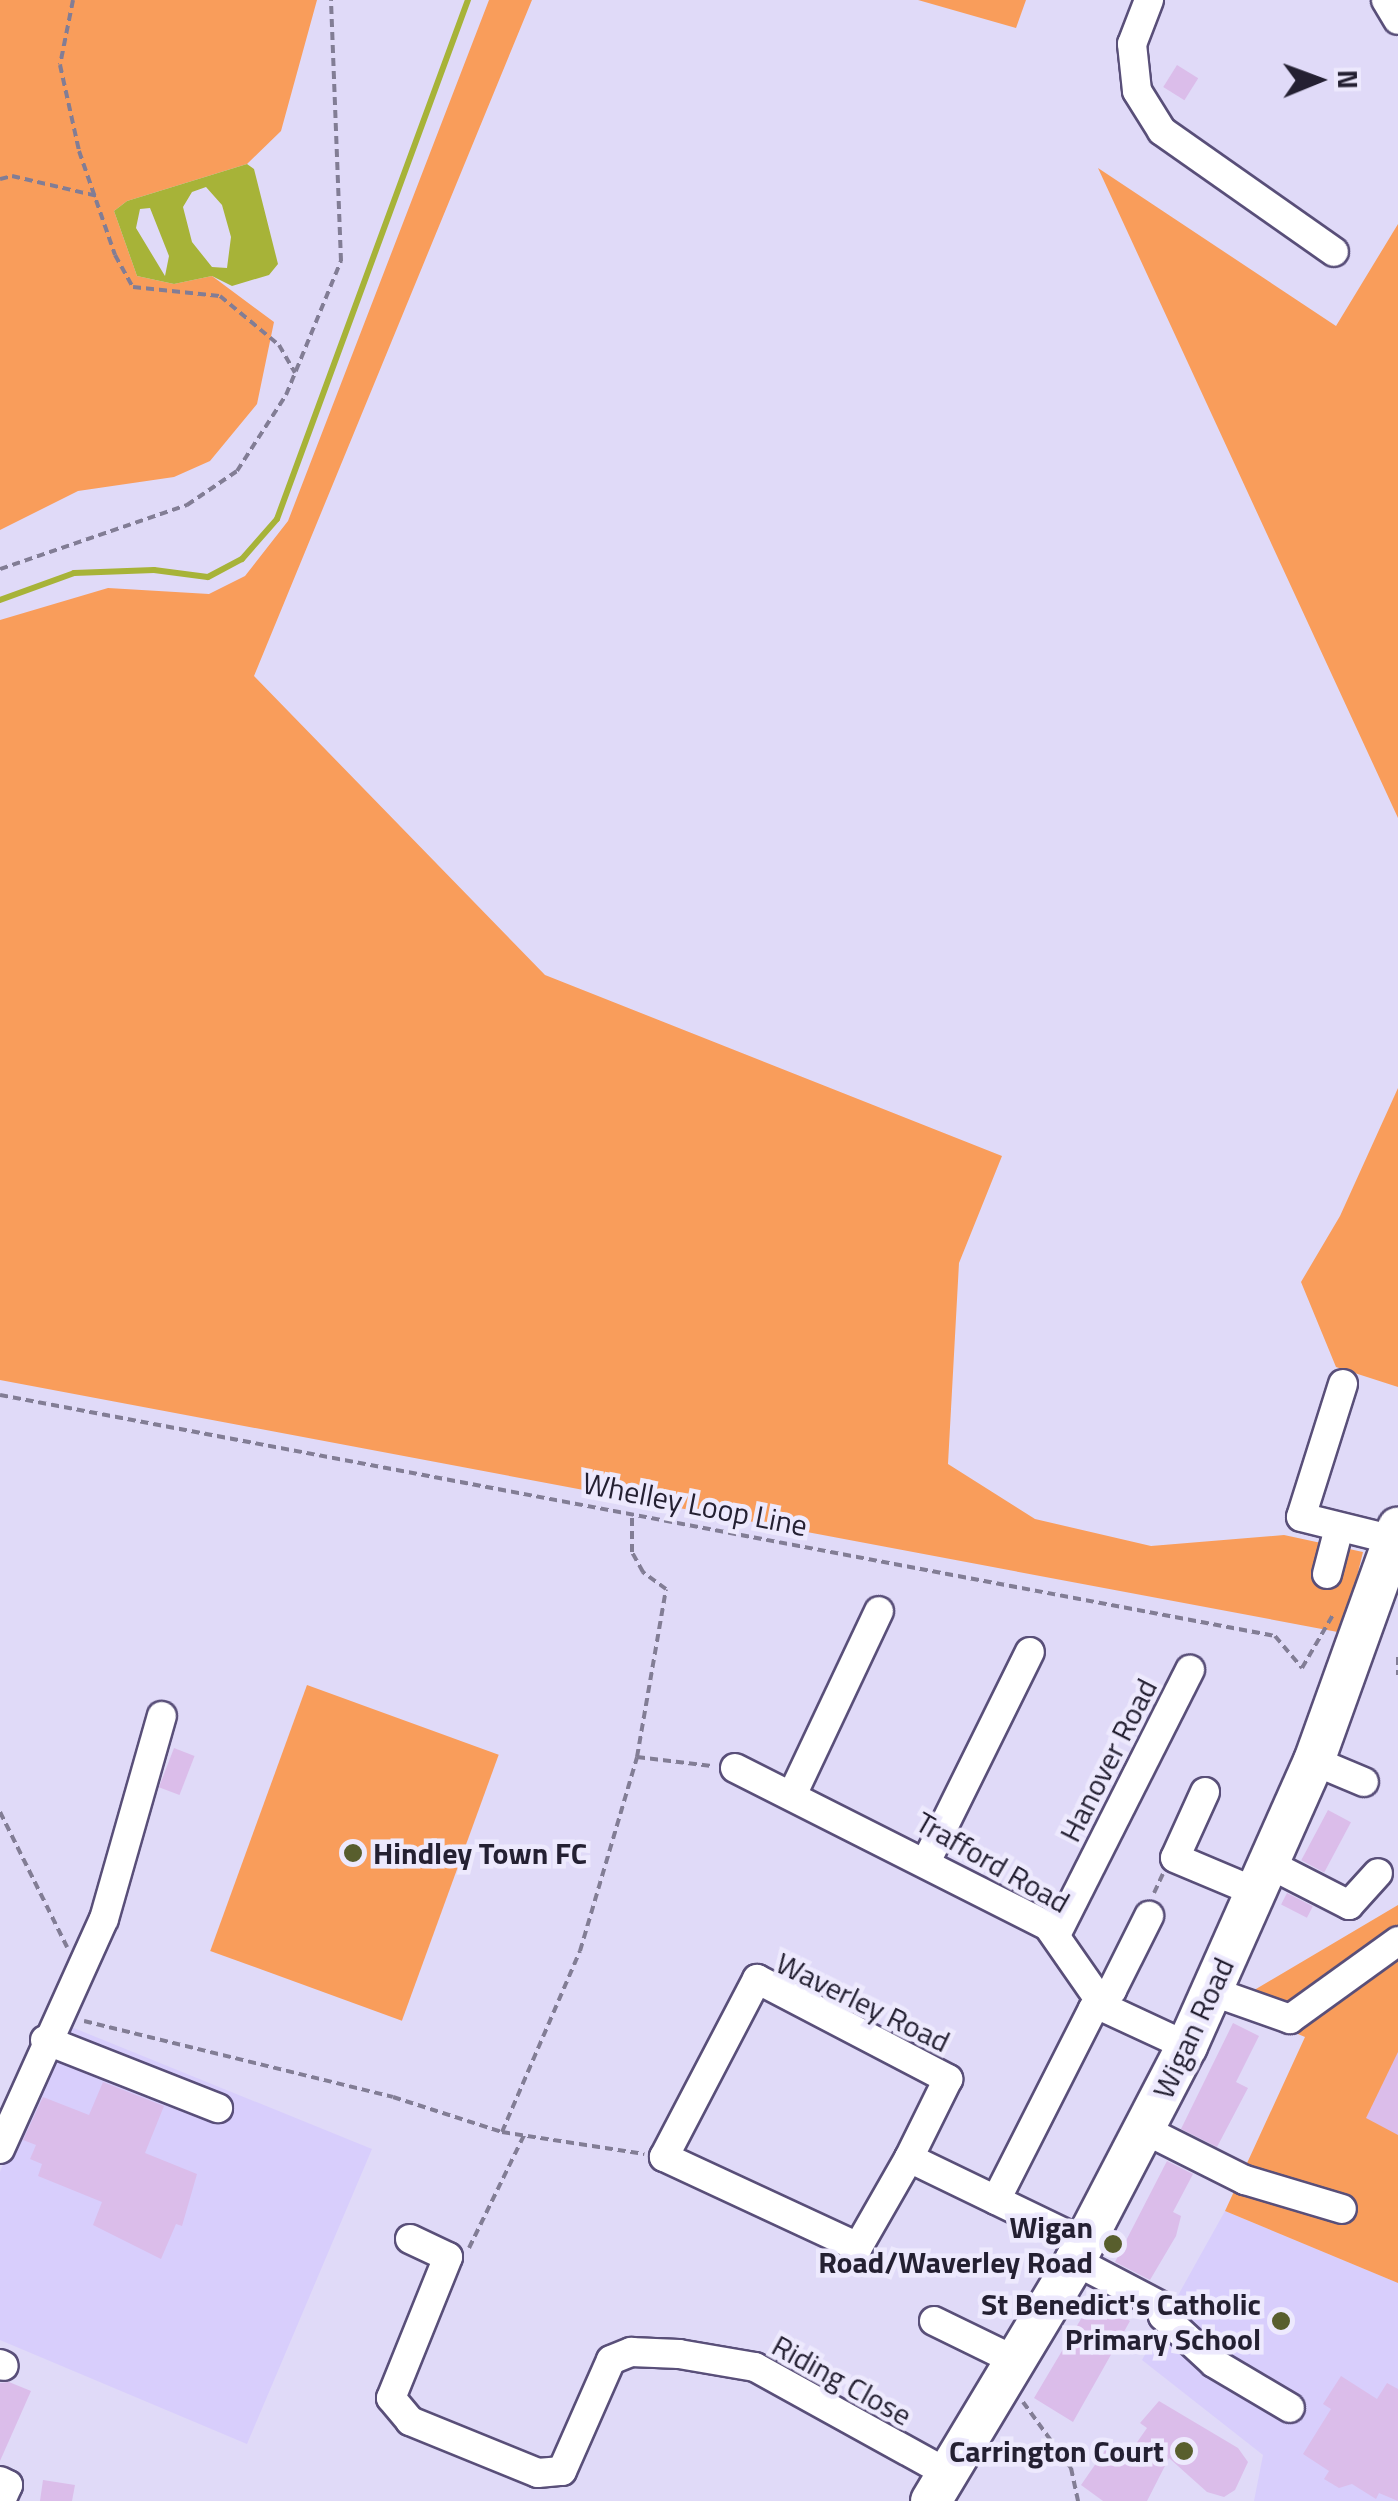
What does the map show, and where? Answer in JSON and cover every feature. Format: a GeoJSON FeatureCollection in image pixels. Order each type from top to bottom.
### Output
{"type":"FeatureCollection","features":[{"type":"Feature","properties":{"kind":"highway","name":"Wigan Road"},"geometry":{"type":"LineString","coordinates":[[940,2488],[1080,2252],[1187,2046],[1314,1762],[1394,1553]]}},
{"type":"Feature","properties":{"kind":"street"},"geometry":{"type":"LineString","coordinates":[[1150,0],[1132,44],[1137,91],[1162,131],[1334,252]]}},
{"type":"Feature","properties":{"kind":"street"},"geometry":{"type":"LineString","coordinates":[[1386,0],[1398,20]]}},
{"type":"Feature","properties":{"kind":"street"},"geometry":{"type":"LineString","coordinates":[[1343,1384],[1301,1517],[1339,1528],[1394,1553]]}},
{"type":"Feature","properties":{"kind":"street"},"geometry":{"type":"LineString","coordinates":[[1327,1574],[1339,1528]]}},
{"type":"Feature","properties":{"kind":"street"},"geometry":{"type":"LineString","coordinates":[[793,1793],[877,1611]]}},
{"type":"Feature","properties":{"kind":"street"},"geometry":{"type":"LineString","coordinates":[[927,1860],[1029,1652]]}},
{"type":"Feature","properties":{"kind":"street","name":"Hanover Road"},"geometry":{"type":"LineString","coordinates":[[1057,1933],[1194,1671]]}},
{"type":"Feature","properties":{"kind":"street"},"geometry":{"type":"LineString","coordinates":[[0,2148],[50,2027],[104,1919],[162,1716]]}},
{"type":"Feature","properties":{"kind":"street"},"geometry":{"type":"LineString","coordinates":[[1314,1762],[1364,1782]]}},
{"type":"Feature","properties":{"kind":"street","name":"Trafford Road"},"geometry":{"type":"LineString","coordinates":[[735,1768],[927,1860],[1057,1933],[1100,2003]]}},
{"type":"Feature","properties":{"kind":"street"},"geometry":{"type":"LineString","coordinates":[[1205,1792],[1174,1858],[1263,1878],[1349,1905],[1378,1873]]}},
{"type":"Feature","properties":{"kind":"street"},"geometry":{"type":"LineString","coordinates":[[996,2200],[1149,1916]]}},
{"type":"Feature","properties":{"kind":"street"},"geometry":{"type":"LineString","coordinates":[[1211,1991],[1290,2018],[1398,1941]]}},
{"type":"Feature","properties":{"kind":"street","name":"Waverley Road"},"geometry":{"type":"LineString","coordinates":[[757,1980],[948,2079],[909,2158],[858,2247],[664,2158],[757,1980]]}},
{"type":"Feature","properties":{"kind":"street"},"geometry":{"type":"LineString","coordinates":[[1100,2003],[1187,2046]]}},
{"type":"Feature","properties":{"kind":"street"},"geometry":{"type":"LineString","coordinates":[[50,2027],[218,2108]]}},
{"type":"Feature","properties":{"kind":"street"},"geometry":{"type":"LineString","coordinates":[[1145,2130],[1245,2180],[1342,2209]]}},
{"type":"Feature","properties":{"kind":"street"},"geometry":{"type":"LineString","coordinates":[[909,2158],[996,2200],[1164,2307],[1163,2316],[1214,2364],[1290,2408]]}},
{"type":"Feature","properties":{"kind":"street"},"geometry":{"type":"LineString","coordinates":[[410,2239],[461,2263]]}},
{"type":"Feature","properties":{"kind":"street","name":"Riding Close"},"geometry":{"type":"LineString","coordinates":[[461,2263],[392,2398],[410,2421],[538,2474],[562,2472],[612,2360],[631,2352],[665,2353],[756,2367],[940,2488]]}},
{"type":"Feature","properties":{"kind":"street"},"geometry":{"type":"LineString","coordinates":[[934,2321],[1011,2370]]}},
{"type":"Feature","properties":{"kind":"path"},"geometry":{"type":"LineString","coordinates":[[73,0],[60,65],[78,151],[115,255],[133,287],[220,296],[279,345],[295,374]]}},
{"type":"Feature","properties":{"kind":"path"},"geometry":{"type":"LineString","coordinates":[[0,569],[187,506],[237,470],[295,374],[342,261],[331,0]]}},
{"type":"Feature","properties":{"kind":"path"},"geometry":{"type":"LineString","coordinates":[[0,179],[12,176],[97,196]]}},
{"type":"Feature","properties":{"kind":"path","name":"Whelley Loop Line"},"geometry":{"type":"LineString","coordinates":[[0,1395],[1276,1636],[1302,1668],[1335,1612]]}},
{"type":"Feature","properties":{"kind":"path"},"geometry":{"type":"LineString","coordinates":[[502,2132],[580,1951],[637,1756],[666,1589],[643,1572],[632,1552],[632,1515]]}},
{"type":"Feature","properties":{"kind":"path"},"geometry":{"type":"LineString","coordinates":[[1398,1658],[1398,1675]]}},
{"type":"Feature","properties":{"kind":"path"},"geometry":{"type":"LineString","coordinates":[[637,1756],[735,1768]]}},
{"type":"Feature","properties":{"kind":"path"},"geometry":{"type":"LineString","coordinates":[[0,1812],[78,1969]]}},
{"type":"Feature","properties":{"kind":"path"},"geometry":{"type":"LineString","coordinates":[[1149,1916],[1174,1858]]}},
{"type":"Feature","properties":{"kind":"path"},"geometry":{"type":"LineString","coordinates":[[50,2027],[393,2097],[502,2132],[664,2158]]}},
{"type":"Feature","properties":{"kind":"path"},"geometry":{"type":"LineString","coordinates":[[461,2263],[524,2135]]}},
{"type":"Feature","properties":{"kind":"path"},"geometry":{"type":"LineString","coordinates":[[1011,2370],[1071,2468],[1078,2501]]}},
{"type":"Feature","properties":{"kind":"shaded area"},"geometry":{"type":"Polygon","coordinates":[[[0,0],[317,0],[281,131],[247,164],[127,201],[114,211],[137,276],[174,284],[212,276],[274,322],[257,404],[210,461],[174,477],[78,491],[0,530],[0,0]]]}},
{"type":"Feature","properties":{"kind":"shaded area"},"geometry":{"type":"Polygon","coordinates":[[[489,0],[532,0],[254,676],[545,975],[1002,1156],[959,1263],[948,1464],[1035,1519],[1151,1546],[1284,1535],[1363,1552],[1343,1633],[0,1380],[0,620],[108,588],[209,594],[245,576],[288,521],[489,0]]]}},
{"type":"Feature","properties":{"kind":"shaded area"},"geometry":{"type":"Polygon","coordinates":[[[918,0],[1026,0],[1016,28],[918,0]]]}},
{"type":"Feature","properties":{"kind":"shaded area"},"geometry":{"type":"Polygon","coordinates":[[[247,164],[254,169],[278,264],[269,275],[232,286],[212,276],[174,284],[137,276],[114,211],[127,201],[247,164]],[[206,187],[192,192],[183,207],[192,242],[212,267],[227,268],[231,237],[222,205],[206,187]],[[150,208],[140,209],[136,228],[165,276],[169,256],[150,208]]]}},
{"type":"Feature","properties":{"kind":"shaded area"},"geometry":{"type":"Polygon","coordinates":[[[1098,168],[1336,326],[1398,224],[1398,818],[1098,168]]]}},
{"type":"Feature","properties":{"kind":"shaded area"},"geometry":{"type":"Polygon","coordinates":[[[1398,1088],[1398,1387],[1336,1367],[1301,1282],[1340,1216],[1398,1088]]]}},
{"type":"Feature","properties":{"kind":"shaded area","name":"Hindley Town FC"},"geometry":{"type":"Polygon","coordinates":[[[307,1685],[499,1755],[402,2021],[210,1951],[307,1685]]]}},
{"type":"Feature","properties":{"kind":"shaded area"},"geometry":{"type":"Polygon","coordinates":[[[1398,1905],[1398,2283],[1225,2211],[1305,2037],[1229,2005],[1398,1905]]]}},
{"type":"Feature","properties":{"kind":"shaded area"},"geometry":{"type":"Polygon","coordinates":[[[59,2022],[372,2149],[247,2444],[0,2340],[0,2172],[59,2022]]]}},
{"type":"Feature","properties":{"kind":"shaded area","name":"St Benedict's Catholic Primary School"},"geometry":{"type":"Polygon","coordinates":[[[1225,2211],[1398,2283],[1398,2501],[1254,2501],[1263,2455],[1142,2360],[1225,2211]]]}},
{"type":"Feature","properties":{"kind":"building"},"geometry":{"type":"Polygon","coordinates":[[[1177,65],[1198,78],[1184,100],[1163,87],[1177,65]]]}},
{"type":"Feature","properties":{"kind":"building"},"geometry":{"type":"Polygon","coordinates":[[[174,1748],[195,1756],[179,1795],[159,1787],[174,1748]]]}},
{"type":"Feature","properties":{"kind":"building"},"geometry":{"type":"Polygon","coordinates":[[[1328,1810],[1351,1822],[1324,1873],[1301,1860],[1328,1810]]]}},
{"type":"Feature","properties":{"kind":"building"},"geometry":{"type":"Polygon","coordinates":[[[1287,1893],[1313,1906],[1307,1918],[1281,1905],[1287,1893]]]}},
{"type":"Feature","properties":{"kind":"building"},"geometry":{"type":"Polygon","coordinates":[[[1233,2023],[1259,2036],[1236,2082],[1248,2088],[1217,2147],[1181,2129],[1233,2023]]]}},
{"type":"Feature","properties":{"kind":"building"},"geometry":{"type":"Polygon","coordinates":[[[1398,2052],[1398,2135],[1366,2118],[1398,2052]]]}},
{"type":"Feature","properties":{"kind":"building"},"geometry":{"type":"Polygon","coordinates":[[[103,2082],[164,2106],[145,2153],[197,2174],[182,2226],[176,2224],[161,2259],[93,2225],[102,2202],[38,2176],[42,2164],[30,2159],[36,2145],[23,2140],[43,2097],[89,2115],[103,2082]]]}},
{"type":"Feature","properties":{"kind":"building"},"geometry":{"type":"Polygon","coordinates":[[[1167,2161],[1193,2174],[1173,2212],[1181,2216],[1176,2236],[1150,2280],[1115,2262],[1167,2161]]]}},
{"type":"Feature","properties":{"kind":"building"},"geometry":{"type":"Polygon","coordinates":[[[1097,2292],[1123,2306],[1118,2314],[1130,2321],[1073,2422],[1034,2398],[1097,2292]]]}},
{"type":"Feature","properties":{"kind":"building"},"geometry":{"type":"Polygon","coordinates":[[[1341,2376],[1377,2399],[1387,2383],[1398,2389],[1398,2501],[1379,2493],[1376,2499],[1352,2484],[1339,2488],[1324,2479],[1329,2471],[1303,2454],[1331,2409],[1323,2404],[1341,2376]]]}},
{"type":"Feature","properties":{"kind":"building"},"geometry":{"type":"Polygon","coordinates":[[[9,2382],[31,2391],[0,2461],[0,2383],[9,2382]]]}},
{"type":"Feature","properties":{"kind":"building","name":"Carrington Court"},"geometry":{"type":"Polygon","coordinates":[[[1159,2401],[1238,2448],[1248,2462],[1235,2490],[1224,2497],[1207,2492],[1169,2458],[1147,2501],[1103,2501],[1081,2485],[1108,2446],[1126,2458],[1147,2428],[1140,2423],[1159,2401]]]}},
{"type":"Feature","properties":{"kind":"building"},"geometry":{"type":"Polygon","coordinates":[[[43,2480],[75,2485],[72,2501],[40,2501],[43,2480]]]}},
{"type":"Feature","properties":{"kind":"waterway"},"geometry":{"type":"LineString","coordinates":[[0,600],[74,573],[154,570],[208,577],[242,559],[277,519],[468,0]]}},
{"type":"Feature","properties":{"kind":"place","name":"Hindley Town FC"},"geometry":{"type":"Point","coordinates":[353,1853]}},
{"type":"Feature","properties":{"kind":"place","name":"Wigan Road/Waverley Road"},"geometry":{"type":"Point","coordinates":[1113,2244]}},
{"type":"Feature","properties":{"kind":"place","name":"St Benedict's Catholic Primary School"},"geometry":{"type":"Point","coordinates":[1281,2321]}},
{"type":"Feature","properties":{"kind":"place","name":"Carrington Court"},"geometry":{"type":"Point","coordinates":[1184,2451]}}]}
